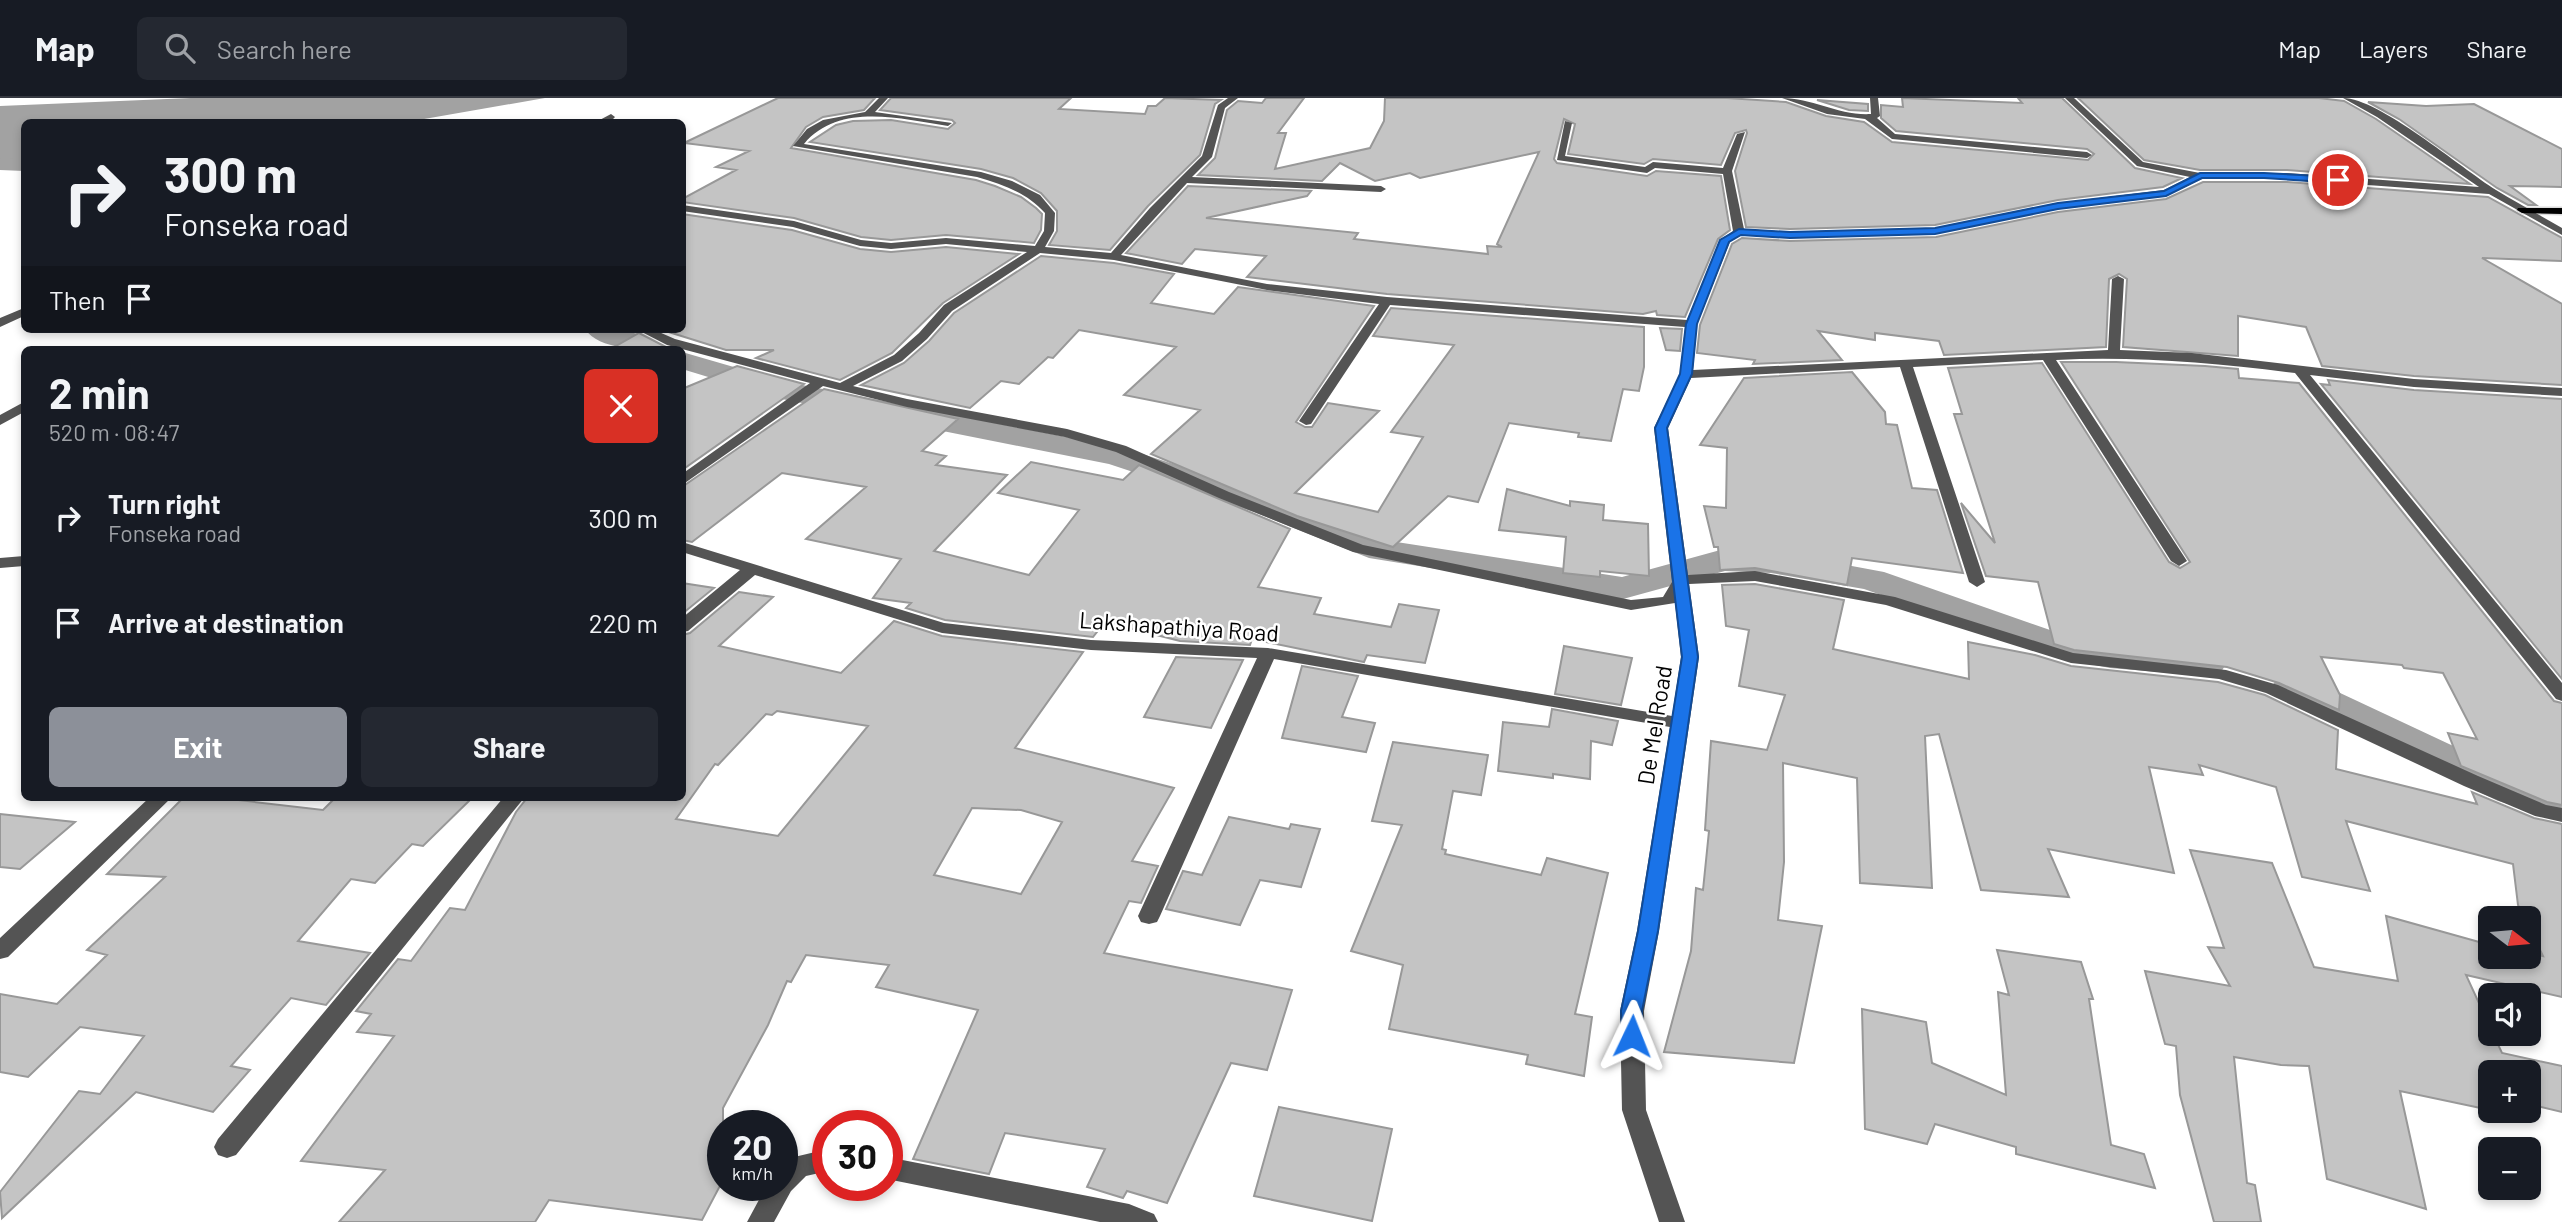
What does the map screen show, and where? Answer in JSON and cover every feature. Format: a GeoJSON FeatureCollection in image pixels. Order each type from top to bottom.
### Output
{"type":"FeatureCollection","features":[{"type":"Feature","properties":{"kind":"main road"},"geometry":{"type":"LineString","coordinates":[[2522,210],[2562,211]]}},
{"type":"Feature","properties":{"kind":"street"},"geometry":{"type":"LineString","coordinates":[[867,115],[884,98]]}},
{"type":"Feature","properties":{"kind":"street"},"geometry":{"type":"LineString","coordinates":[[1114,257],[1154,210],[1208,157],[1221,107],[1234,98]]}},
{"type":"Feature","properties":{"kind":"street"},"geometry":{"type":"LineString","coordinates":[[1786,98],[1853,117],[1875,116],[1874,98]]}},
{"type":"Feature","properties":{"kind":"street"},"geometry":{"type":"LineString","coordinates":[[2069,98],[2140,164],[2200,176],[2287,176],[2491,191]]}},
{"type":"Feature","properties":{"kind":"street"},"geometry":{"type":"LineString","coordinates":[[2347,98],[2380,115],[2491,191],[2562,232]]}},
{"type":"Feature","properties":{"kind":"street"},"geometry":{"type":"LineString","coordinates":[[844,386],[898,358],[923,336],[948,308],[1038,250],[1049,231],[1050,213],[1035,197],[1008,183],[978,173],[798,146],[804,136],[840,117],[867,115],[948,123]]}},
{"type":"Feature","properties":{"kind":"street"},"geometry":{"type":"LineString","coordinates":[[607,119],[611,117]]}},
{"type":"Feature","properties":{"kind":"street"},"geometry":{"type":"LineString","coordinates":[[1867,117],[1879,123],[1892,136],[2087,155]]}},
{"type":"Feature","properties":{"kind":"street"},"geometry":{"type":"LineString","coordinates":[[1568,123],[1560,158],[1647,170],[1653,164],[1727,171]]}},
{"type":"Feature","properties":{"kind":"street"},"geometry":{"type":"LineString","coordinates":[[1742,134],[1727,171],[1732,236],[1935,231],[2058,206],[2166,193],[2200,176]]}},
{"type":"Feature","properties":{"kind":"street"},"geometry":{"type":"LineString","coordinates":[[1187,180],[1381,190]]}},
{"type":"Feature","properties":{"kind":"street"},"geometry":{"type":"LineString","coordinates":[[686,208],[794,224],[860,243],[891,246],[946,241],[1114,257],[1267,287],[1387,301],[1691,324]]}},
{"type":"Feature","properties":{"kind":"street"},"geometry":{"type":"LineString","coordinates":[[686,218],[703,210]]}},
{"type":"Feature","properties":{"kind":"street","name":"De Mel Road"},"geometry":{"type":"LineString","coordinates":[[1672,1222],[1634,1110],[1632,1011],[1648,931],[1690,657],[1661,428],[1686,374],[1691,324],[1732,236]]}},
{"type":"Feature","properties":{"kind":"street"},"geometry":{"type":"LineString","coordinates":[[2114,353],[2118,279]]}},
{"type":"Feature","properties":{"kind":"street"},"geometry":{"type":"LineString","coordinates":[[1306,421],[1387,301]]}},
{"type":"Feature","properties":{"kind":"street"},"geometry":{"type":"LineString","coordinates":[[0,323],[21,313]]}},
{"type":"Feature","properties":{"kind":"street"},"geometry":{"type":"LineString","coordinates":[[651,333],[671,342],[821,382],[907,403],[1067,433],[1121,449],[1224,495],[1359,549],[1631,606],[1668,601],[1682,580],[1755,576],[1889,601],[2071,658],[2220,674],[2272,689],[2471,781],[2542,811],[2562,815]]}},
{"type":"Feature","properties":{"kind":"street"},"geometry":{"type":"LineString","coordinates":[[1686,374],[2114,353],[2192,357],[2414,383],[2562,393]]}},
{"type":"Feature","properties":{"kind":"street"},"geometry":{"type":"LineString","coordinates":[[2047,356],[2179,561]]}},
{"type":"Feature","properties":{"kind":"street"},"geometry":{"type":"LineString","coordinates":[[1906,365],[1977,582]]}},
{"type":"Feature","properties":{"kind":"street"},"geometry":{"type":"LineString","coordinates":[[2299,370],[2562,695]]}},
{"type":"Feature","properties":{"kind":"street"},"geometry":{"type":"LineString","coordinates":[[686,478],[792,400],[821,382]]}},
{"type":"Feature","properties":{"kind":"street"},"geometry":{"type":"LineString","coordinates":[[0,421],[21,408]]}},
{"type":"Feature","properties":{"kind":"street","name":"Lakshapathiya Road"},"geometry":{"type":"LineString","coordinates":[[686,548],[942,628],[1091,645],[1268,653],[1680,723]]}},
{"type":"Feature","properties":{"kind":"street"},"geometry":{"type":"LineString","coordinates":[[3,563],[21,551]]}},
{"type":"Feature","properties":{"kind":"street"},"geometry":{"type":"LineString","coordinates":[[3,563],[21,561]]}},
{"type":"Feature","properties":{"kind":"street"},"geometry":{"type":"LineString","coordinates":[[686,624],[752,569]]}},
{"type":"Feature","properties":{"kind":"street"},"geometry":{"type":"LineString","coordinates":[[1149,916],[1268,653]]}},
{"type":"Feature","properties":{"kind":"street"},"geometry":{"type":"LineString","coordinates":[[0,951],[158,801]]}},
{"type":"Feature","properties":{"kind":"street"},"geometry":{"type":"LineString","coordinates":[[227,1147],[512,801]]}},
{"type":"Feature","properties":{"kind":"street"},"geometry":{"type":"LineString","coordinates":[[903,1171],[1129,1216],[1145,1222]]}},
{"type":"Feature","properties":{"kind":"street"},"geometry":{"type":"LineString","coordinates":[[760,1222],[772,1201]]}},
{"type":"Feature","properties":{"kind":"shaded area"},"geometry":{"type":"Polygon","coordinates":[[[191,98],[545,98],[424,119],[21,119],[21,161],[0,164],[0,106],[191,98]]]}},
{"type":"Feature","properties":{"kind":"building"},"geometry":{"type":"Polygon","coordinates":[[[778,98],[875,98],[864,110],[823,117],[806,127],[791,148],[976,180],[995,186],[1021,197],[1036,208],[1042,214],[1041,230],[1034,243],[946,235],[891,240],[861,237],[794,218],[686,203],[686,197],[736,170],[716,167],[749,151],[686,142],[778,98]]]}},
{"type":"Feature","properties":{"kind":"building"},"geometry":{"type":"Polygon","coordinates":[[[891,98],[1071,98],[1059,109],[1145,114],[1148,106],[1156,106],[1165,98],[1221,100],[1215,104],[1200,155],[1148,206],[1110,250],[1049,245],[1057,231],[1057,211],[1041,193],[1013,178],[981,169],[810,142],[836,125],[853,121],[891,120],[948,129],[955,123],[952,120],[880,110],[891,98]]]}},
{"type":"Feature","properties":{"kind":"building"},"geometry":{"type":"Polygon","coordinates":[[[1266,98],[1304,98],[1278,133],[1286,133],[1275,169],[1370,148],[1384,121],[1385,98],[1727,98],[1786,102],[1826,116],[1864,122],[1892,142],[2088,160],[2094,154],[2087,149],[1896,131],[1881,118],[1881,105],[1903,107],[1902,98],[2022,103],[2018,98],[2062,98],[2135,168],[2182,178],[2163,187],[2058,200],[1935,225],[1790,229],[1746,227],[1735,171],[1746,130],[1735,133],[1721,165],[1653,159],[1644,164],[1568,154],[1575,124],[1564,119],[1554,159],[1557,163],[1647,176],[1656,171],[1721,176],[1730,230],[1718,239],[1685,317],[1657,315],[1656,311],[1643,314],[1387,294],[1247,277],[1266,256],[1195,249],[1182,264],[1126,253],[1188,186],[1311,191],[1307,196],[1206,218],[1358,233],[1354,239],[1488,254],[1487,246],[1502,247],[1497,244],[1539,152],[1420,178],[1410,173],[1375,181],[1340,163],[1322,181],[1198,175],[1215,158],[1227,110],[1238,101],[1262,103],[1266,98]]]}},
{"type":"Feature","properties":{"kind":"building"},"geometry":{"type":"Polygon","coordinates":[[[2078,98],[2319,98],[2344,101],[2376,119],[2470,184],[2287,170],[2200,170],[2144,160],[2078,98]]]}},
{"type":"Feature","properties":{"kind":"building"},"geometry":{"type":"Polygon","coordinates":[[[1817,100],[1868,104],[1868,111],[1849,110],[1817,100]]]}},
{"type":"Feature","properties":{"kind":"building"},"geometry":{"type":"Polygon","coordinates":[[[2368,102],[2426,106],[2474,104],[2562,149],[2562,187],[2510,186],[2536,205],[2528,205],[2497,188],[2399,119],[2368,102]]]}},
{"type":"Feature","properties":{"kind":"building"},"geometry":{"type":"Polygon","coordinates":[[[2203,182],[2287,182],[2488,197],[2562,238],[2562,261],[2482,258],[2562,304],[2562,385],[2414,376],[2322,366],[2306,327],[2238,316],[2238,356],[2123,347],[2127,279],[2119,274],[2109,279],[2106,347],[1944,355],[1939,341],[1875,333],[1875,340],[1818,331],[1842,360],[1753,364],[1755,360],[1697,353],[1700,325],[1732,244],[1742,238],[1790,241],[1936,237],[2058,212],[2166,199],[2203,182]]]}},
{"type":"Feature","properties":{"kind":"building"},"geometry":{"type":"Polygon","coordinates":[[[686,215],[792,230],[860,249],[891,252],[946,247],[1019,254],[943,303],[892,353],[840,380],[756,358],[774,350],[726,350],[672,333],[686,333],[686,215]]]}},
{"type":"Feature","properties":{"kind":"building"},"geometry":{"type":"Polygon","coordinates":[[[1041,256],[1114,263],[1174,274],[1151,303],[1214,314],[1238,287],[1374,306],[1296,422],[1312,427],[1328,403],[1379,411],[1295,493],[1378,512],[1423,437],[1391,432],[1454,345],[1373,336],[1391,308],[1644,327],[1644,367],[1639,391],[1623,389],[1611,441],[1578,437],[1579,433],[1509,423],[1478,502],[1448,496],[1393,547],[1297,516],[1151,454],[1200,410],[1124,395],[1176,347],[1079,330],[1053,358],[1048,357],[1019,384],[1001,381],[970,408],[861,385],[904,363],[929,341],[954,313],[1041,256]]]}},
{"type":"Feature","properties":{"kind":"building"},"geometry":{"type":"Polygon","coordinates":[[[1660,328],[1682,329],[1680,351],[1666,350],[1660,328]]]}},
{"type":"Feature","properties":{"kind":"building"},"geometry":{"type":"Polygon","coordinates":[[[639,333],[664,346],[616,346],[639,333]]]}},
{"type":"Feature","properties":{"kind":"building"},"geometry":{"type":"Polygon","coordinates":[[[2061,362],[2205,366],[2238,369],[2239,378],[2299,383],[2554,701],[2562,703],[2562,805],[2547,802],[2461,766],[2448,733],[2477,739],[2443,673],[2404,668],[2402,665],[2321,657],[2340,695],[2339,710],[2279,683],[2227,667],[2074,650],[2054,644],[2038,582],[1986,576],[1961,503],[1995,543],[1954,414],[1962,414],[1948,368],[2042,363],[2169,562],[2180,568],[2190,562],[2061,362]]]}},
{"type":"Feature","properties":{"kind":"building"},"geometry":{"type":"Polygon","coordinates":[[[737,366],[804,384],[686,467],[686,387],[737,366]]]}},
{"type":"Feature","properties":{"kind":"building"},"geometry":{"type":"Polygon","coordinates":[[[1852,372],[1885,412],[1886,424],[1897,425],[1912,488],[1937,490],[1963,573],[1852,558],[1847,585],[1755,568],[1720,570],[1718,547],[1714,547],[1704,506],[1726,508],[1727,448],[1700,445],[1744,378],[1852,372]]]}},
{"type":"Feature","properties":{"kind":"building"},"geometry":{"type":"Polygon","coordinates":[[[2328,380],[2414,390],[2562,399],[2562,679],[2321,384],[2330,385],[2328,380]]]}},
{"type":"Feature","properties":{"kind":"building"},"geometry":{"type":"Polygon","coordinates":[[[824,389],[958,419],[922,451],[946,456],[936,465],[1007,475],[934,551],[1029,575],[1079,510],[998,493],[1031,462],[1123,480],[1139,465],[1290,529],[1258,587],[1321,598],[1314,614],[1391,627],[1399,604],[1439,610],[1425,663],[1367,655],[1364,662],[1252,639],[1250,645],[1180,641],[1105,622],[1093,637],[945,620],[906,608],[911,603],[873,598],[901,559],[806,539],[866,487],[782,473],[692,542],[686,541],[686,484],[824,389]]]}},
{"type":"Feature","properties":{"kind":"building"},"geometry":{"type":"Polygon","coordinates":[[[1507,489],[1570,506],[1570,501],[1604,505],[1603,520],[1648,524],[1649,576],[1600,571],[1600,577],[1563,573],[1566,537],[1499,530],[1507,489]]]}},
{"type":"Feature","properties":{"kind":"building"},"geometry":{"type":"Polygon","coordinates":[[[686,584],[714,588],[686,611],[686,584]]]}},
{"type":"Feature","properties":{"kind":"building"},"geometry":{"type":"Polygon","coordinates":[[[1755,584],[1844,600],[1833,649],[1969,679],[1968,642],[2035,655],[2071,666],[2218,682],[2265,695],[2338,730],[2336,769],[2477,804],[2472,792],[2534,818],[2562,824],[2562,997],[2541,992],[2541,983],[2501,983],[2466,975],[2478,1001],[2478,1046],[2499,1046],[2502,1053],[2534,1060],[2478,1060],[2478,1107],[2400,1091],[2426,1209],[2327,1179],[2309,1066],[2281,1065],[2234,1057],[2247,1183],[2255,1185],[2261,1222],[2214,1222],[2180,1095],[2176,1046],[2165,1044],[2145,971],[2230,986],[2208,947],[2224,948],[2190,850],[2272,863],[2314,967],[2398,981],[2386,916],[2478,942],[2478,970],[2541,970],[2541,906],[2518,906],[2513,864],[2346,821],[2370,891],[2302,877],[2276,787],[2199,765],[2203,775],[2149,767],[2174,873],[2048,849],[2069,897],[1981,890],[1939,734],[1925,736],[1932,888],[1860,883],[1857,778],[1783,763],[1784,862],[1778,920],[1822,926],[1794,1063],[1664,1052],[1691,951],[1696,888],[1703,890],[1709,831],[1705,830],[1711,741],[1767,750],[1785,695],[1739,686],[1749,630],[1726,626],[1722,585],[1755,584]]]}},
{"type":"Feature","properties":{"kind":"building"},"geometry":{"type":"Polygon","coordinates":[[[739,592],[773,597],[719,646],[841,673],[894,621],[942,636],[1083,652],[1015,748],[1174,788],[1132,861],[1158,866],[1141,903],[1129,901],[1104,953],[1292,990],[1267,1070],[1231,1063],[1167,1203],[1127,1191],[1123,1198],[1087,1187],[1105,1149],[1005,1133],[989,1174],[913,1159],[978,1010],[876,987],[889,965],[806,955],[791,982],[787,981],[768,1025],[723,1110],[707,1110],[707,1201],[712,1201],[702,1220],[549,1200],[535,1222],[339,1222],[385,1170],[301,1161],[394,1036],[357,1032],[371,1014],[356,1011],[398,959],[411,961],[450,908],[465,910],[516,812],[525,801],[686,801],[686,634],[739,592]],[[777,711],[772,715],[766,714],[718,765],[715,764],[676,819],[778,836],[868,726],[777,711]],[[972,808],[934,875],[1021,894],[1062,822],[1021,810],[972,808]]]}},
{"type":"Feature","properties":{"kind":"building"},"geometry":{"type":"Polygon","coordinates":[[[1564,646],[1632,658],[1621,705],[1555,694],[1564,646]]]}},
{"type":"Feature","properties":{"kind":"building"},"geometry":{"type":"Polygon","coordinates":[[[1176,657],[1243,660],[1211,728],[1144,717],[1176,657]]]}},
{"type":"Feature","properties":{"kind":"building"},"geometry":{"type":"Polygon","coordinates":[[[1302,666],[1358,676],[1342,717],[1375,723],[1366,752],[1282,738],[1302,666]]]}},
{"type":"Feature","properties":{"kind":"building"},"geometry":{"type":"Polygon","coordinates":[[[1552,709],[1618,721],[1612,745],[1591,741],[1590,779],[1553,774],[1553,778],[1498,771],[1503,722],[1549,727],[1552,709]]]}},
{"type":"Feature","properties":{"kind":"building"},"geometry":{"type":"Polygon","coordinates":[[[1393,742],[1488,755],[1481,795],[1453,791],[1442,849],[1446,850],[1445,854],[1541,875],[1547,858],[1608,873],[1575,1014],[1592,1017],[1584,1076],[1526,1064],[1528,1055],[1389,1029],[1403,965],[1351,951],[1402,825],[1372,821],[1393,742]]]}},
{"type":"Feature","properties":{"kind":"building"},"geometry":{"type":"Polygon","coordinates":[[[180,801],[246,801],[323,810],[332,801],[469,801],[423,846],[412,844],[375,883],[351,879],[298,941],[370,953],[326,1005],[291,998],[231,1066],[250,1070],[213,1112],[136,1092],[2,1218],[0,1192],[79,1091],[100,1094],[144,1036],[80,1027],[28,1077],[0,1072],[0,994],[57,1004],[107,955],[87,950],[165,877],[107,874],[180,801]]]}},
{"type":"Feature","properties":{"kind":"building"},"geometry":{"type":"Polygon","coordinates":[[[0,814],[75,822],[20,869],[0,867],[0,814]]]}},
{"type":"Feature","properties":{"kind":"building"},"geometry":{"type":"Polygon","coordinates":[[[1229,817],[1289,829],[1291,824],[1320,829],[1301,887],[1260,880],[1240,925],[1166,909],[1183,871],[1202,875],[1229,817]]]}},
{"type":"Feature","properties":{"kind":"building"},"geometry":{"type":"Polygon","coordinates":[[[1997,950],[2081,962],[2093,999],[2089,999],[2111,1145],[2144,1154],[2155,1188],[2016,1154],[2016,1147],[1935,1124],[1927,1144],[1865,1129],[1862,1009],[1926,1022],[1932,1063],[2006,1095],[1998,992],[2009,995],[1997,950]]]}},
{"type":"Feature","properties":{"kind":"building"},"geometry":{"type":"Polygon","coordinates":[[[2541,1061],[2562,1066],[2562,1112],[2541,1107],[2541,1061]]]}},
{"type":"Feature","properties":{"kind":"building"},"geometry":{"type":"Polygon","coordinates":[[[1279,1107],[1392,1129],[1372,1221],[1254,1196],[1279,1107]]]}},
{"type":"Feature","properties":{"kind":"waterway"},"geometry":{"type":"LineString","coordinates":[[1,164],[21,165]]}},
{"type":"Feature","properties":{"kind":"waterway"},"geometry":{"type":"LineString","coordinates":[[608,333],[640,346]]}},
{"type":"Feature","properties":{"kind":"waterway"},"geometry":{"type":"LineString","coordinates":[[686,361],[777,389],[1116,456],[1266,505],[1369,548],[1623,588],[1724,560],[1771,562],[1871,580],[2065,648],[2110,656],[2207,664]]}},
{"type":"Feature","properties":{"kind":"waterway"},"geometry":{"type":"LineString","coordinates":[[2292,686],[2513,791],[2562,805]]}},
{"type":"Feature","properties":{"kind":"route"},"geometry":{"type":"LineString","coordinates":[[1632,1036],[1632,1011],[1648,931],[1690,657],[1661,428],[1686,374],[1691,324],[1725,240],[1739,232],[1790,235],[1935,231],[2058,206],[2166,193],[2200,176],[2264,175],[2338,180]]}}]}
